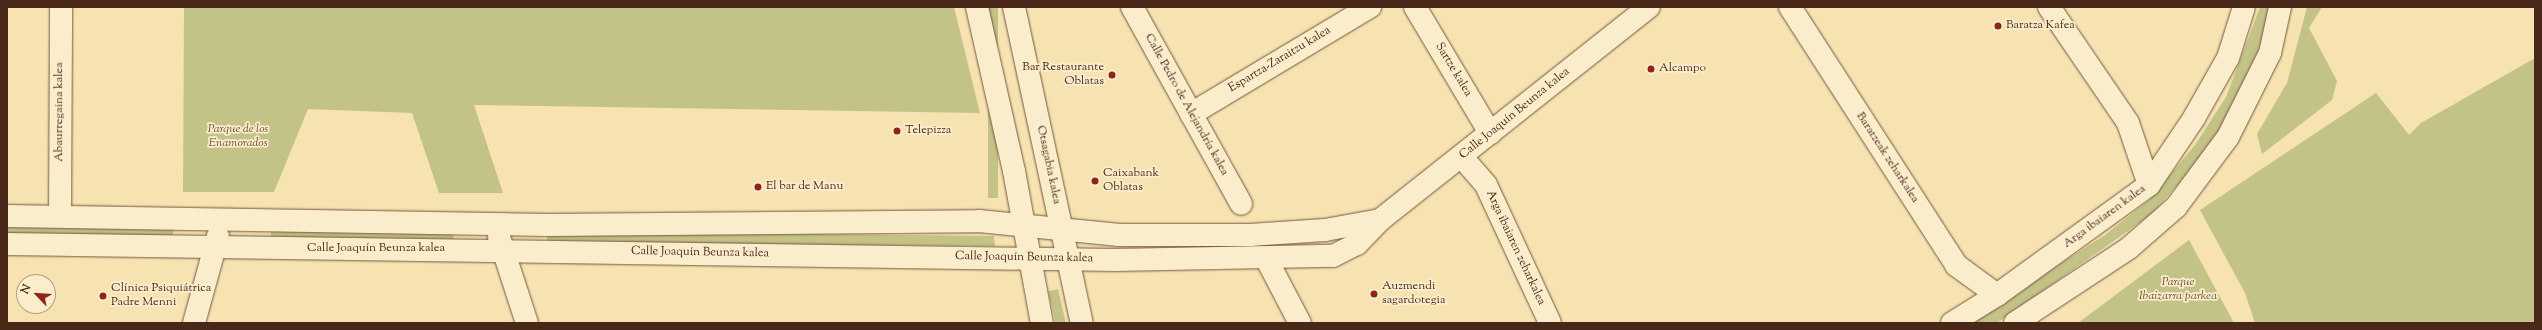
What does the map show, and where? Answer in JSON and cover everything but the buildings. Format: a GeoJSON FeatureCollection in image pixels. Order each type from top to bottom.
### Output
{"type":"FeatureCollection","features":[{"type":"Feature","properties":{"kind":"street","name":"Abaurregaina kalea"},"geometry":{"type":"LineString","coordinates":[[60,216],[61,7]]}},
{"type":"Feature","properties":{"kind":"street"},"geometry":{"type":"LineString","coordinates":[[977,7],[1023,224],[1042,323]]}},
{"type":"Feature","properties":{"kind":"street","name":"Otsagabia kalea"},"geometry":{"type":"LineString","coordinates":[[1014,7],[1082,323]]}},
{"type":"Feature","properties":{"kind":"street","name":"Calle Pedro de Alejandría kalea"},"geometry":{"type":"LineString","coordinates":[[1132,7],[1241,204]]}},
{"type":"Feature","properties":{"kind":"street","name":"Espartza-Zaraitzu kalea"},"geometry":{"type":"LineString","coordinates":[[1191,114],[1370,7]]}},
{"type":"Feature","properties":{"kind":"street","name":"Sartze kalea"},"geometry":{"type":"LineString","coordinates":[[1415,7],[1490,133]]}},
{"type":"Feature","properties":{"kind":"street","name":"Calle Joaquín Beunza kalea"},"geometry":{"type":"LineString","coordinates":[[7,244],[216,249],[502,250],[1029,259],[1267,260],[1333,256],[1357,244],[1380,220],[1648,7]]}},
{"type":"Feature","properties":{"kind":"street","name":"Baratzeak zeharkalea"},"geometry":{"type":"LineString","coordinates":[[1790,7],[1956,266],[1997,295]]}},
{"type":"Feature","properties":{"kind":"street"},"geometry":{"type":"LineString","coordinates":[[2049,7],[2128,123],[2149,185]]}},
{"type":"Feature","properties":{"kind":"street","name":"Arga ibaiaren kalea"},"geometry":{"type":"LineString","coordinates":[[1952,323],[1997,295],[2149,185],[2194,118],[2228,58],[2244,7]]}},
{"type":"Feature","properties":{"kind":"street"},"geometry":{"type":"LineString","coordinates":[[2016,323],[2182,212],[2228,137],[2270,53],[2280,7]]}},
{"type":"Feature","properties":{"kind":"street","name":"Arga ibaiaren zeharkalea"},"geometry":{"type":"LineString","coordinates":[[1461,156],[1486,185],[1550,323]]}},
{"type":"Feature","properties":{"kind":"street","name":"Calle Joaquín Beunza kalea"},"geometry":{"type":"LineString","coordinates":[[7,216],[60,216],[221,221],[497,224],[979,221],[1023,224],[1062,232],[1250,235],[1325,230],[1380,220]]}},
{"type":"Feature","properties":{"kind":"street"},"geometry":{"type":"LineString","coordinates":[[194,323],[216,249],[221,221]]}},
{"type":"Feature","properties":{"kind":"street"},"geometry":{"type":"LineString","coordinates":[[497,224],[502,250],[526,323]]}},
{"type":"Feature","properties":{"kind":"street"},"geometry":{"type":"LineString","coordinates":[[1267,260],[1300,323]]}},
{"type":"Feature","properties":{"kind":"green space","name":"Parque de los Enamorados"},"geometry":{"type":"Polygon","coordinates":[[[184,7],[954,7],[980,113],[474,105],[503,193],[439,193],[412,113],[308,109],[274,192],[183,192],[184,7]]]}},
{"type":"Feature","properties":{"kind":"green space"},"geometry":{"type":"Polygon","coordinates":[[[988,7],[998,7],[998,198],[988,198],[988,7]]]}},
{"type":"Feature","properties":{"kind":"green space"},"geometry":{"type":"Polygon","coordinates":[[[2260,7],[2271,7],[2265,34],[2241,92],[2207,151],[2152,214],[1997,323],[1968,323],[2105,235],[2149,200],[2195,145],[2226,97],[2260,7]]]}},
{"type":"Feature","properties":{"kind":"green space"},"geometry":{"type":"Polygon","coordinates":[[[2307,7],[2322,7],[2309,28],[2337,81],[2332,100],[2262,154],[2257,134],[2287,83],[2307,7]]]}},
{"type":"Feature","properties":{"kind":"green space"},"geometry":{"type":"Polygon","coordinates":[[[2535,58],[2535,323],[2255,323],[2245,293],[2200,210],[2376,93],[2409,135],[2421,123],[2535,58]]]}},
{"type":"Feature","properties":{"kind":"green space"},"geometry":{"type":"Polygon","coordinates":[[[7,227],[173,230],[173,239],[7,236],[7,227]]]}},
{"type":"Feature","properties":{"kind":"green space"},"geometry":{"type":"Polygon","coordinates":[[[272,228],[453,232],[454,241],[270,239],[272,228]]]}},
{"type":"Feature","properties":{"kind":"green space"},"geometry":{"type":"Polygon","coordinates":[[[547,231],[994,236],[995,246],[547,243],[547,231]]]}},
{"type":"Feature","properties":{"kind":"green space","name":"Parque Ibaizarra parkea"},"geometry":{"type":"Polygon","coordinates":[[[2189,240],[2234,323],[2078,323],[2189,240]]]}},
{"type":"Feature","properties":{"kind":"green space"},"geometry":{"type":"Polygon","coordinates":[[[1058,289],[1066,323],[1056,323],[1048,291],[1058,289]]]}},
{"type":"Feature","properties":{"kind":"place","name":"Baratza Kafea"},"geometry":{"type":"Point","coordinates":[1998,26]}},
{"type":"Feature","properties":{"kind":"place","name":"Alcampo"},"geometry":{"type":"Point","coordinates":[1651,69]}},
{"type":"Feature","properties":{"kind":"place","name":"Bar Restaurante Oblatas"},"geometry":{"type":"Point","coordinates":[1112,75]}},
{"type":"Feature","properties":{"kind":"place","name":"Telepizza"},"geometry":{"type":"Point","coordinates":[897,131]}},
{"type":"Feature","properties":{"kind":"place","name":"Caixabank Oblatas"},"geometry":{"type":"Point","coordinates":[1095,181]}},
{"type":"Feature","properties":{"kind":"place","name":"El bar de Manu"},"geometry":{"type":"Point","coordinates":[758,187]}},
{"type":"Feature","properties":{"kind":"place","name":"Auzmendi sagardotegia"},"geometry":{"type":"Point","coordinates":[1374,294]}},
{"type":"Feature","properties":{"kind":"place","name":"Clínica Psiquiátrica Padre Menni"},"geometry":{"type":"Point","coordinates":[103,296]}}]}
